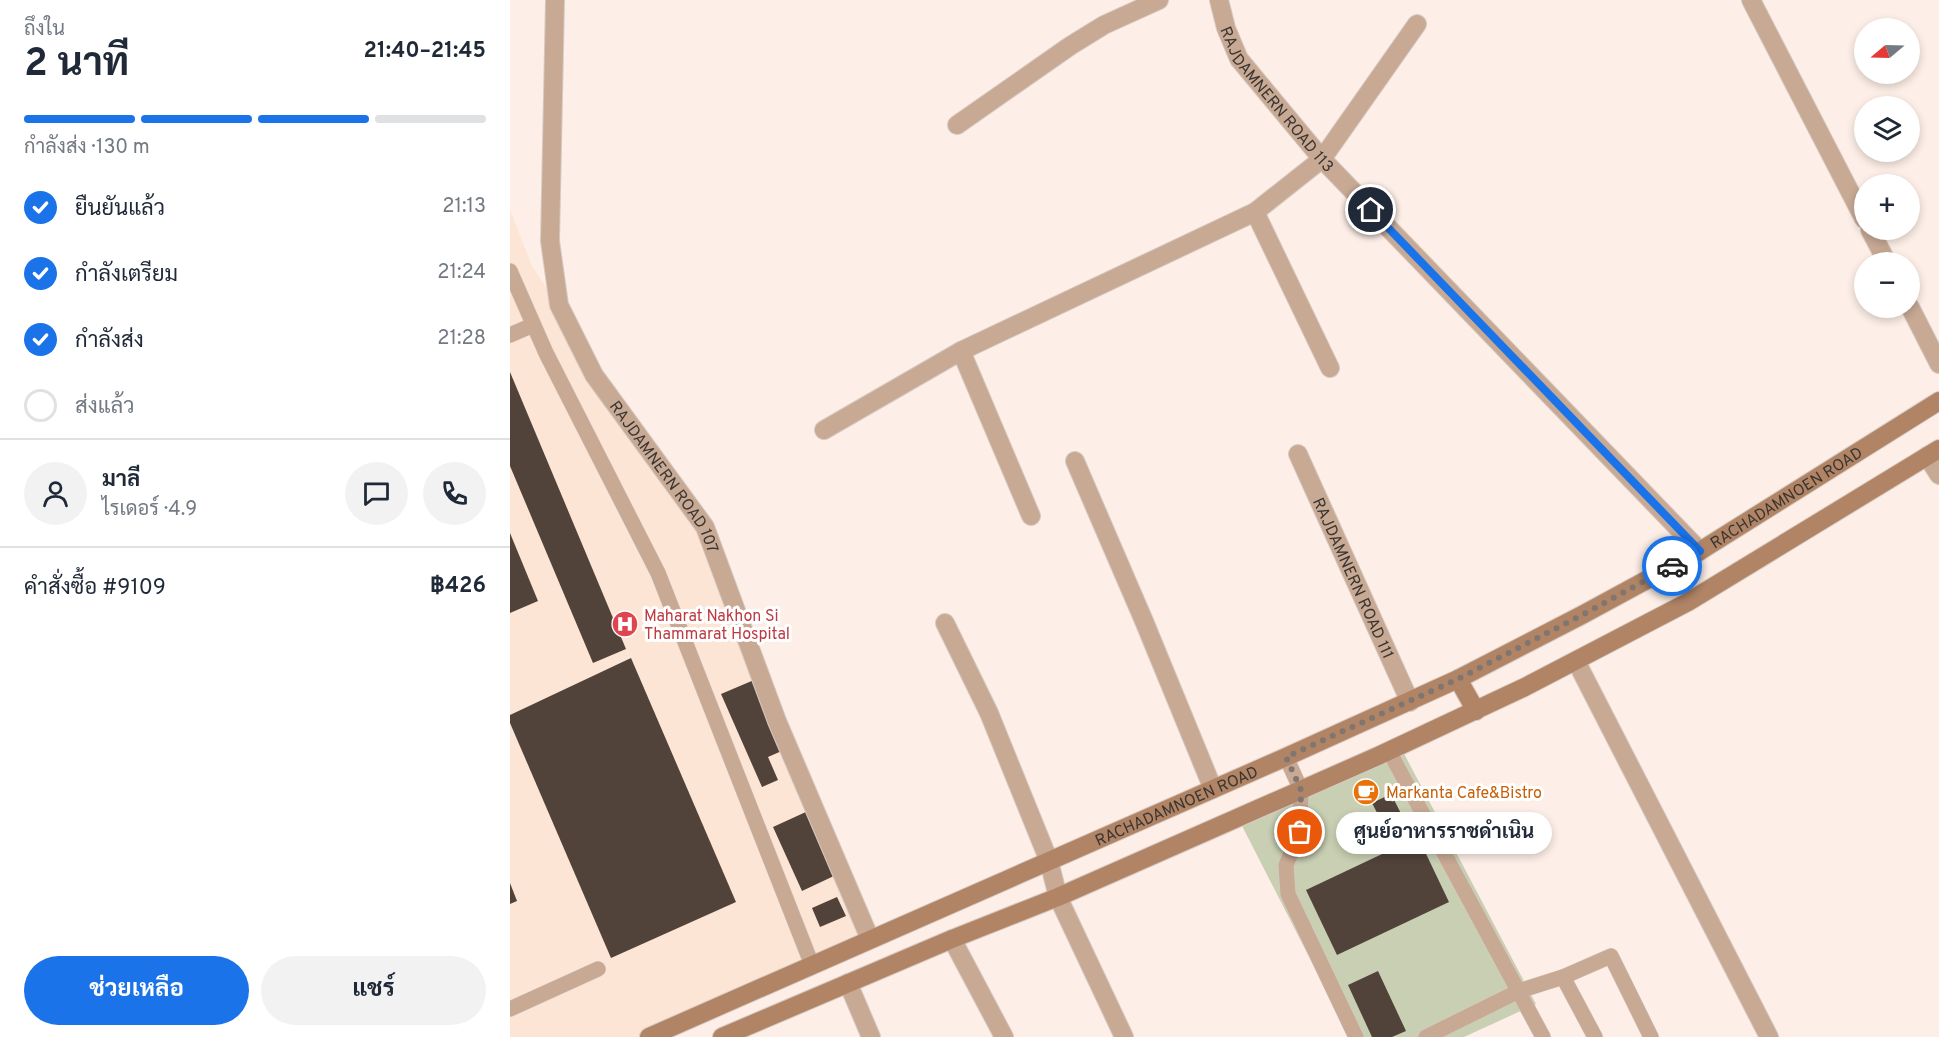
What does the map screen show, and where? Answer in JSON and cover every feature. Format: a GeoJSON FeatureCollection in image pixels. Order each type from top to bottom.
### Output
{"type":"FeatureCollection","features":[{"type":"Feature","properties":{"kind":"main road","name":"RACHADAMNOEN ROAD"},"geometry":{"type":"LineString","coordinates":[[649,1037],[1458,679],[1700,551],[1939,401]]}},
{"type":"Feature","properties":{"kind":"main road"},"geometry":{"type":"LineString","coordinates":[[722,1037],[952,939],[1058,897],[1476,711],[1688,602],[1933,453]]}},
{"type":"Feature","properties":{"kind":"main road"},"geometry":{"type":"LineString","coordinates":[[1458,679],[1476,711]]}},
{"type":"Feature","properties":{"kind":"street","name":"RAJDAMNERN ROAD 107"},"geometry":{"type":"LineString","coordinates":[[555,0],[550,242],[559,305],[594,375],[705,527],[777,721],[870,939]]}},
{"type":"Feature","properties":{"kind":"street"},"geometry":{"type":"LineString","coordinates":[[957,125],[1104,25],[1159,0]]}},
{"type":"Feature","properties":{"kind":"street","name":"RAJDAMNERN ROAD 113"},"geometry":{"type":"LineString","coordinates":[[1219,0],[1226,28],[1239,59],[1322,159],[1700,551]]}},
{"type":"Feature","properties":{"kind":"street"},"geometry":{"type":"LineString","coordinates":[[1756,2],[1854,199]]}},
{"type":"Feature","properties":{"kind":"street"},"geometry":{"type":"LineString","coordinates":[[824,430],[961,351],[1255,212],[1322,159],[1417,24]]}},
{"type":"Feature","properties":{"kind":"street"},"geometry":{"type":"LineString","coordinates":[[1255,212],[1330,368]]}},
{"type":"Feature","properties":{"kind":"street"},"geometry":{"type":"LineString","coordinates":[[1916,318],[1939,364]]}},
{"type":"Feature","properties":{"kind":"street"},"geometry":{"type":"LineString","coordinates":[[961,351],[1031,516]]}},
{"type":"Feature","properties":{"kind":"street"},"geometry":{"type":"LineString","coordinates":[[1933,453],[1939,475]]}},
{"type":"Feature","properties":{"kind":"street","name":"RAJDAMNERN ROAD 111"},"geometry":{"type":"LineString","coordinates":[[1298,454],[1410,702]]}},
{"type":"Feature","properties":{"kind":"street"},"geometry":{"type":"LineString","coordinates":[[1074,461],[1144,621],[1213,789]]}},
{"type":"Feature","properties":{"kind":"street"},"geometry":{"type":"LineString","coordinates":[[945,623],[989,713],[1049,861],[1058,897],[1124,1037]]}},
{"type":"Feature","properties":{"kind":"street"},"geometry":{"type":"LineString","coordinates":[[1576,661],[1769,1037]]}},
{"type":"Feature","properties":{"kind":"street"},"geometry":{"type":"LineString","coordinates":[[952,939],[1004,1037]]}},
{"type":"Feature","properties":{"kind":"street"},"geometry":{"type":"LineString","coordinates":[[848,983],[871,1037]]}},
{"type":"Feature","properties":{"kind":"lane"},"geometry":{"type":"LineString","coordinates":[[510,271],[533,325],[658,573],[812,965]]}},
{"type":"Feature","properties":{"kind":"lane"},"geometry":{"type":"LineString","coordinates":[[510,335],[533,325]]}},
{"type":"Feature","properties":{"kind":"lane"},"geometry":{"type":"LineString","coordinates":[[1389,751],[1544,1037]]}},
{"type":"Feature","properties":{"kind":"lane"},"geometry":{"type":"LineString","coordinates":[[1286,757],[1301,790],[1300,832],[1286,865],[1288,894],[1356,1037]]}},
{"type":"Feature","properties":{"kind":"lane"},"geometry":{"type":"LineString","coordinates":[[1426,1037],[1519,992],[1563,977],[1611,956],[1651,1037]]}},
{"type":"Feature","properties":{"kind":"lane"},"geometry":{"type":"LineString","coordinates":[[510,1009],[598,969]]}},
{"type":"Feature","properties":{"kind":"lane"},"geometry":{"type":"LineString","coordinates":[[1563,977],[1595,1037]]}},
{"type":"Feature","properties":{"kind":"shaded area","name":"Maharat Nakhon Si Thammarat Hospital"},"geometry":{"type":"Polygon","coordinates":[[[510,210],[532,266],[705,527],[870,939],[649,1037],[510,1037],[510,210]]]}},
{"type":"Feature","properties":{"kind":"green space"},"geometry":{"type":"Polygon","coordinates":[[[1400,746],[1536,1004],[1464,1037],[1350,1037],[1238,818],[1400,746]]]}},
{"type":"Feature","properties":{"kind":"building"},"geometry":{"type":"Polygon","coordinates":[[[510,372],[626,649],[593,663],[510,466],[510,372]]]}},
{"type":"Feature","properties":{"kind":"building"},"geometry":{"type":"Polygon","coordinates":[[[510,533],[538,601],[510,613],[510,533]]]}},
{"type":"Feature","properties":{"kind":"building"},"geometry":{"type":"Polygon","coordinates":[[[631,658],[736,902],[611,958],[510,723],[510,715],[631,658]]]}},
{"type":"Feature","properties":{"kind":"building"},"geometry":{"type":"Polygon","coordinates":[[[754,680],[784,750],[768,757],[778,780],[762,787],[721,694],[754,680]]]}},
{"type":"Feature","properties":{"kind":"building"},"geometry":{"type":"Polygon","coordinates":[[[1391,794],[1410,831],[1391,840],[1372,803],[1391,794]]]}},
{"type":"Feature","properties":{"kind":"building"},"geometry":{"type":"Polygon","coordinates":[[[808,811],[836,875],[802,891],[773,827],[808,811]]]}},
{"type":"Feature","properties":{"kind":"building"},"geometry":{"type":"Polygon","coordinates":[[[1418,837],[1449,902],[1337,955],[1306,890],[1418,837]]]}},
{"type":"Feature","properties":{"kind":"building"},"geometry":{"type":"Polygon","coordinates":[[[510,883],[517,901],[510,904],[510,883]]]}},
{"type":"Feature","properties":{"kind":"building"},"geometry":{"type":"Polygon","coordinates":[[[837,897],[846,916],[820,927],[812,908],[837,897]]]}},
{"type":"Feature","properties":{"kind":"building"},"geometry":{"type":"Polygon","coordinates":[[[1378,971],[1406,1031],[1392,1037],[1372,1037],[1348,985],[1378,971]]]}},
{"type":"Feature","properties":{"kind":"way so far"},"geometry":{"type":"LineString","coordinates":[[1300,832],[1301,790],[1286,757],[1458,679],[1672,566]]}},
{"type":"Feature","properties":{"kind":"place","name":"Maharat Nakhon Si Thammarat Hospital"},"geometry":{"type":"Point","coordinates":[625,624]}},
{"type":"Feature","properties":{"kind":"place","name":"Markanta Cafe&Bistro"},"geometry":{"type":"Point","coordinates":[1366,792]}},
{"type":"Feature","properties":{"kind":"place","name":"ศูนย์อาหารราชดำเนิน"},"geometry":{"type":"Point","coordinates":[1300,832]}},
{"type":"Feature","properties":{"kind":"route"},"geometry":{"type":"LineString","coordinates":[[1371,210],[1700,551],[1672,566]]}}]}
